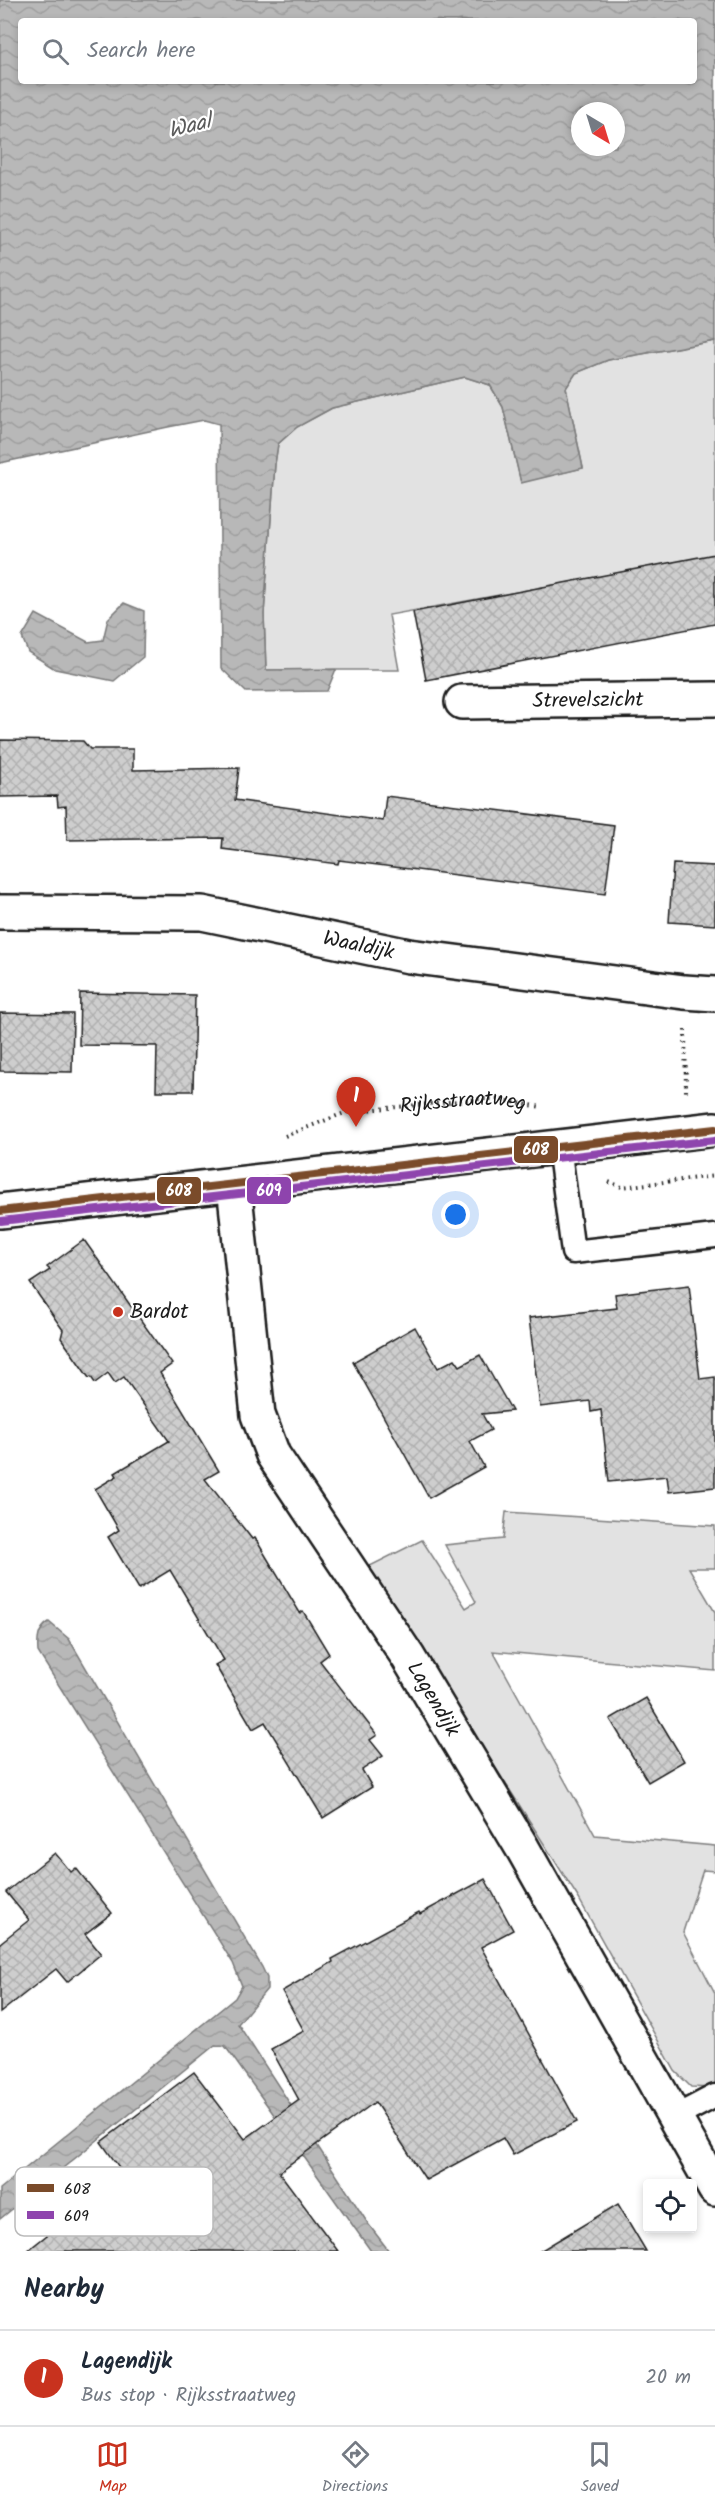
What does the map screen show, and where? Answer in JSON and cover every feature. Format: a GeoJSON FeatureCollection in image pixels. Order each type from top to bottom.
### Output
{"type":"FeatureCollection","features":[{"type":"Feature","properties":{"kind":"street","name":"Strevelszicht"},"geometry":{"type":"LineString","coordinates":[[462,702],[715,699]]}},
{"type":"Feature","properties":{"kind":"street","name":"Waaldijk"},"geometry":{"type":"LineString","coordinates":[[0,912],[202,913],[409,956],[699,993]]}},
{"type":"Feature","properties":{"kind":"street","name":"Rijksstraatweg"},"geometry":{"type":"LineString","coordinates":[[0,1211],[715,1129]]}},
{"type":"Feature","properties":{"kind":"street","name":"Lagendijk"},"geometry":{"type":"LineString","coordinates":[[234,1185],[258,1415],[273,1455],[408,1657],[523,1849],[715,2189]]}},
{"type":"Feature","properties":{"kind":"lane"},"geometry":{"type":"LineString","coordinates":[[559,1146],[573,1252],[715,1236]]}},
{"type":"Feature","properties":{"kind":"lane"},"geometry":{"type":"LineString","coordinates":[[675,2117],[715,2096]]}},
{"type":"Feature","properties":{"kind":"path"},"geometry":{"type":"LineString","coordinates":[[686,1101],[699,993]]}},
{"type":"Feature","properties":{"kind":"path","name":"Rijksstraatweg"},"geometry":{"type":"LineString","coordinates":[[276,1138],[347,1112],[479,1099],[496,1099],[552,1108]]}},
{"type":"Feature","properties":{"kind":"shaded area"},"geometry":{"type":"Polygon","coordinates":[[[715,341],[715,556],[389,615],[399,670],[266,670],[264,614],[275,464],[278,444],[297,427],[332,408],[465,377],[490,385],[503,407],[521,482],[583,468],[566,388],[576,373],[608,360],[715,341]]]}},
{"type":"Feature","properties":{"kind":"shaded area"},"geometry":{"type":"Polygon","coordinates":[[[506,1512],[715,1526],[715,1568],[689,1568],[715,1612],[715,1671],[493,1651],[595,1835],[715,1846],[715,1871],[703,1870],[683,1932],[715,1993],[715,2085],[711,2088],[691,2087],[675,2071],[579,1899],[368,1567],[422,1540],[466,1608],[476,1602],[445,1545],[503,1539],[506,1512]]]}},
{"type":"Feature","properties":{"kind":"water","name":"Waal"},"geometry":{"type":"Polygon","coordinates":[[[0,0],[715,0],[715,341],[608,360],[576,373],[566,388],[583,468],[521,483],[503,407],[490,385],[465,377],[332,408],[297,427],[278,444],[264,614],[266,670],[336,669],[327,691],[246,692],[221,668],[219,424],[204,420],[0,463],[0,0]]]}},
{"type":"Feature","properties":{"kind":"water"},"geometry":{"type":"Polygon","coordinates":[[[124,603],[144,611],[143,657],[114,681],[55,669],[28,652],[22,637],[36,614],[88,642],[103,640],[108,619],[124,603]]]}},
{"type":"Feature","properties":{"kind":"water"},"geometry":{"type":"Polygon","coordinates":[[[49,1622],[69,1639],[262,1967],[267,1978],[267,1989],[238,2024],[369,2225],[389,2251],[371,2251],[225,2046],[215,2045],[64,2167],[27,2167],[235,1998],[242,1986],[233,1963],[38,1652],[39,1635],[42,1628],[49,1622]]]}},
{"type":"Feature","properties":{"kind":"water"},"geometry":{"type":"Polygon","coordinates":[[[15,2177],[15,2207],[0,2219],[0,2189],[15,2177]]]}},
{"type":"Feature","properties":{"kind":"building"},"geometry":{"type":"Polygon","coordinates":[[[715,554],[715,624],[426,680],[413,612],[715,554]]]}},
{"type":"Feature","properties":{"kind":"building"},"geometry":{"type":"Polygon","coordinates":[[[0,740],[83,741],[90,749],[133,749],[133,770],[239,768],[235,800],[383,821],[386,796],[614,825],[605,894],[339,860],[338,864],[222,849],[223,838],[67,840],[66,806],[58,807],[57,796],[0,797],[0,740]]]}},
{"type":"Feature","properties":{"kind":"building"},"geometry":{"type":"Polygon","coordinates":[[[673,864],[715,866],[715,925],[669,922],[673,864]]]}},
{"type":"Feature","properties":{"kind":"building"},"geometry":{"type":"Polygon","coordinates":[[[80,993],[195,995],[193,1091],[156,1091],[157,1046],[79,1045],[80,993]]]}},
{"type":"Feature","properties":{"kind":"building"},"geometry":{"type":"Polygon","coordinates":[[[0,1013],[73,1014],[72,1072],[0,1071],[0,1013]]]}},
{"type":"Feature","properties":{"kind":"building"},"geometry":{"type":"Polygon","coordinates":[[[84,1240],[172,1364],[160,1373],[219,1471],[205,1479],[252,1539],[255,1538],[300,1613],[303,1611],[329,1654],[320,1661],[377,1735],[370,1740],[383,1756],[362,1770],[372,1787],[323,1818],[265,1722],[253,1729],[215,1665],[224,1660],[170,1570],[139,1589],[108,1537],[119,1530],[95,1489],[117,1476],[115,1473],[169,1441],[124,1377],[115,1383],[108,1373],[95,1383],[91,1377],[89,1378],[61,1338],[63,1330],[30,1283],[50,1270],[47,1267],[84,1240]]]}},
{"type":"Feature","properties":{"kind":"building"},"geometry":{"type":"Polygon","coordinates":[[[689,1285],[700,1379],[715,1377],[715,1487],[669,1492],[667,1476],[609,1482],[601,1410],[591,1412],[590,1401],[540,1407],[529,1318],[617,1308],[615,1294],[689,1285]]]}},
{"type":"Feature","properties":{"kind":"building"},"geometry":{"type":"Polygon","coordinates":[[[415,1327],[438,1368],[455,1359],[460,1366],[480,1355],[512,1411],[482,1414],[491,1430],[470,1441],[484,1467],[429,1498],[353,1362],[415,1327]]]}},
{"type":"Feature","properties":{"kind":"building"},"geometry":{"type":"Polygon","coordinates":[[[646,1698],[684,1761],[648,1782],[610,1719],[646,1698]]]}},
{"type":"Feature","properties":{"kind":"building"},"geometry":{"type":"Polygon","coordinates":[[[55,1853],[71,1872],[76,1868],[112,1913],[85,1934],[101,1954],[67,1982],[56,1969],[0,2013],[0,1943],[29,1920],[6,1892],[55,1853]]]}},
{"type":"Feature","properties":{"kind":"building"},"geometry":{"type":"Polygon","coordinates":[[[485,1879],[513,1930],[481,1947],[577,2122],[513,2155],[503,2138],[426,2180],[375,2102],[279,2172],[338,2251],[27,2251],[46,2236],[213,2236],[213,2167],[119,2167],[101,2142],[194,2072],[245,2139],[299,2100],[271,2049],[304,2031],[282,1991],[333,1962],[332,1959],[419,1912],[420,1914],[485,1879]]]}},
{"type":"Feature","properties":{"kind":"building"},"geometry":{"type":"Polygon","coordinates":[[[618,2204],[646,2251],[540,2251],[618,2204]]]}},
{"type":"Feature","properties":{"kind":"transit line","name":"608"},"geometry":{"type":"LineString","coordinates":[[0,1211],[715,1129]]}},
{"type":"Feature","properties":{"kind":"transit line","name":"609"},"geometry":{"type":"LineString","coordinates":[[1,1221],[715,1140]]}},
{"type":"Feature","properties":{"kind":"place","name":"Lagendijk"},"geometry":{"type":"Point","coordinates":[356,1127]}},
{"type":"Feature","properties":{"kind":"place","name":"Bardot"},"geometry":{"type":"Point","coordinates":[118,1312]}}]}
